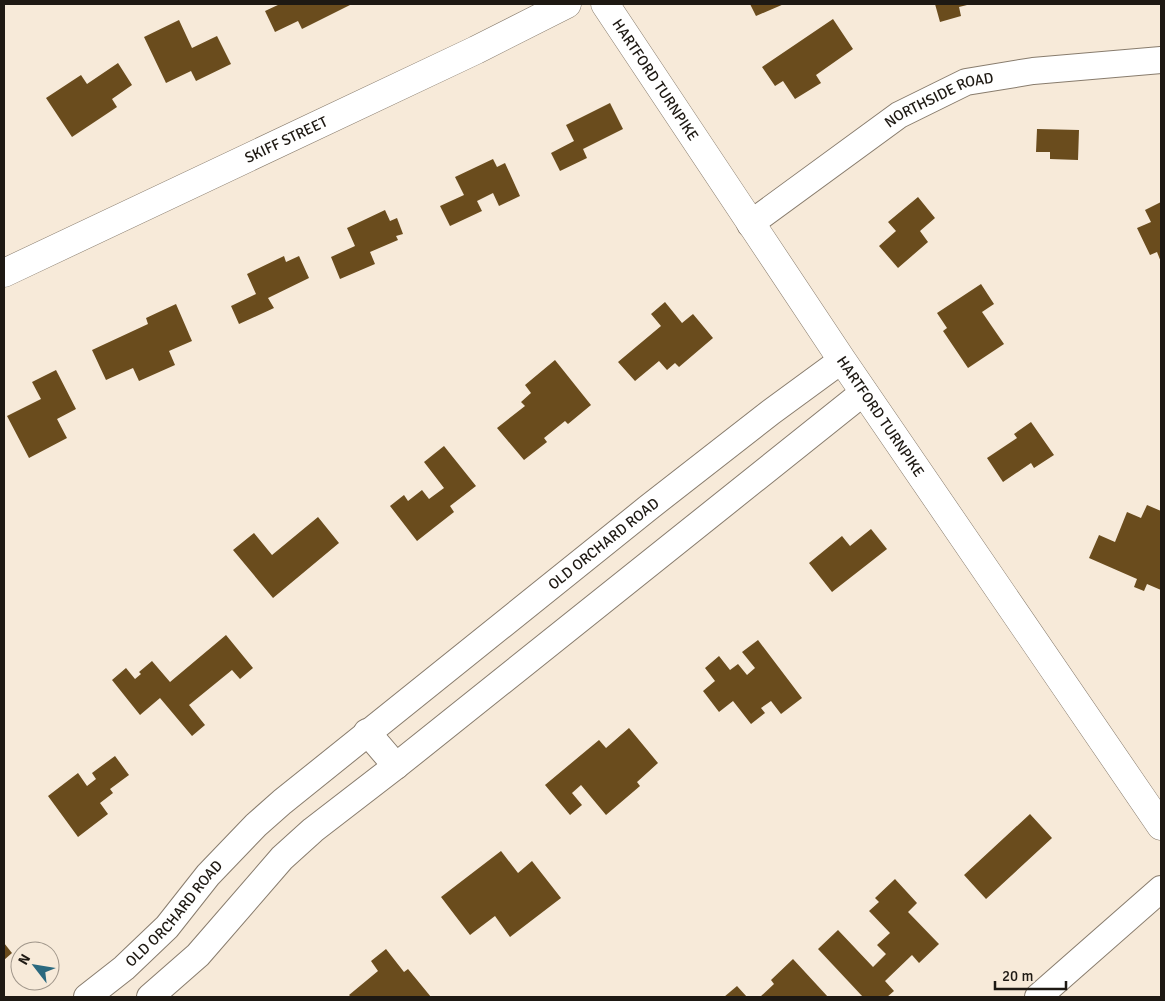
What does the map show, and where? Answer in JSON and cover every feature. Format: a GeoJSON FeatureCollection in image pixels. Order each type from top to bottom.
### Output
{"type":"FeatureCollection","features":[{"type":"Feature","properties":{"kind":"main road","name":"SKIFF STREET"},"geometry":{"type":"LineString","coordinates":[[4,273],[476,50],[567,4]]}},
{"type":"Feature","properties":{"kind":"main road","name":"HARTFORD TURNPIKE"},"geometry":{"type":"LineString","coordinates":[[605,4],[750,224],[1161,826]]}},
{"type":"Feature","properties":{"kind":"street","name":"NORTHSIDE ROAD"},"geometry":{"type":"LineString","coordinates":[[750,224],[899,116],[966,82],[1033,71],[1161,60]]}},
{"type":"Feature","properties":{"kind":"street","name":"OLD ORCHARD ROAD"},"geometry":{"type":"LineString","coordinates":[[87,997],[124,968],[167,927],[208,875],[256,825],[367,732],[756,424],[842,360]]}},
{"type":"Feature","properties":{"kind":"street"},"geometry":{"type":"LineString","coordinates":[[150,997],[198,955],[282,858],[313,830],[396,766],[864,392]]}},
{"type":"Feature","properties":{"kind":"street"},"geometry":{"type":"LineString","coordinates":[[367,732],[396,766]]}},
{"type":"Feature","properties":{"kind":"street"},"geometry":{"type":"LineString","coordinates":[[256,825],[282,858]]}},
{"type":"Feature","properties":{"kind":"street"},"geometry":{"type":"LineString","coordinates":[[1038,997],[1161,889]]}},
{"type":"Feature","properties":{"kind":"building"},"geometry":{"type":"Polygon","coordinates":[[[280,4],[352,4],[302,29],[298,21],[275,32],[265,11],[280,4]]]}},
{"type":"Feature","properties":{"kind":"building"},"geometry":{"type":"Polygon","coordinates":[[[750,4],[784,4],[756,16],[750,4]]]}},
{"type":"Feature","properties":{"kind":"building"},"geometry":{"type":"Polygon","coordinates":[[[935,4],[971,4],[959,7],[961,16],[940,22],[935,4]]]}},
{"type":"Feature","properties":{"kind":"building"},"geometry":{"type":"Polygon","coordinates":[[[833,19],[853,49],[816,75],[821,83],[795,99],[783,81],[775,86],[762,67],[833,19]]]}},
{"type":"Feature","properties":{"kind":"building"},"geometry":{"type":"Polygon","coordinates":[[[179,20],[192,48],[217,36],[231,64],[196,81],[191,71],[166,83],[144,37],[179,20]]]}},
{"type":"Feature","properties":{"kind":"building"},"geometry":{"type":"Polygon","coordinates":[[[118,63],[132,85],[112,99],[117,107],[72,137],[46,98],[81,75],[87,84],[118,63]]]}},
{"type":"Feature","properties":{"kind":"building"},"geometry":{"type":"Polygon","coordinates":[[[610,103],[623,129],[583,149],[587,158],[560,171],[551,153],[574,141],[566,125],[610,103]]]}},
{"type":"Feature","properties":{"kind":"building"},"geometry":{"type":"Polygon","coordinates":[[[1037,129],[1079,130],[1078,160],[1050,159],[1050,152],[1036,152],[1037,129]]]}},
{"type":"Feature","properties":{"kind":"building"},"geometry":{"type":"Polygon","coordinates":[[[493,159],[497,167],[505,163],[520,196],[499,206],[493,193],[477,201],[482,211],[450,226],[440,206],[464,195],[455,177],[493,159]]]}},
{"type":"Feature","properties":{"kind":"building"},"geometry":{"type":"Polygon","coordinates":[[[918,197],[935,218],[920,231],[928,242],[898,268],[879,246],[896,231],[888,222],[918,197]]]}},
{"type":"Feature","properties":{"kind":"building"},"geometry":{"type":"Polygon","coordinates":[[[1161,202],[1161,262],[1157,252],[1150,255],[1137,228],[1151,222],[1145,210],[1161,202]]]}},
{"type":"Feature","properties":{"kind":"building"},"geometry":{"type":"Polygon","coordinates":[[[385,210],[390,221],[397,218],[403,234],[396,236],[398,240],[370,252],[375,264],[340,279],[331,257],[355,246],[347,228],[385,210]]]}},
{"type":"Feature","properties":{"kind":"building"},"geometry":{"type":"Polygon","coordinates":[[[284,256],[286,262],[299,256],[309,278],[268,298],[274,308],[239,324],[231,306],[256,294],[247,274],[284,256]]]}},
{"type":"Feature","properties":{"kind":"building"},"geometry":{"type":"Polygon","coordinates":[[[981,284],[994,304],[982,312],[1004,344],[968,368],[943,331],[947,328],[937,313],[981,284]]]}},
{"type":"Feature","properties":{"kind":"building"},"geometry":{"type":"Polygon","coordinates":[[[665,302],[682,323],[693,314],[713,338],[679,367],[675,363],[667,370],[659,361],[635,381],[618,362],[661,326],[651,314],[665,302]]]}},
{"type":"Feature","properties":{"kind":"building"},"geometry":{"type":"Polygon","coordinates":[[[176,304],[192,341],[169,351],[175,365],[139,381],[133,368],[106,380],[92,350],[148,324],[146,318],[176,304]]]}},
{"type":"Feature","properties":{"kind":"building"},"geometry":{"type":"Polygon","coordinates":[[[555,360],[591,405],[568,424],[565,421],[544,438],[547,442],[524,460],[497,428],[525,406],[521,402],[531,393],[525,385],[555,360]]]}},
{"type":"Feature","properties":{"kind":"building"},"geometry":{"type":"Polygon","coordinates":[[[56,370],[76,409],[57,419],[67,438],[29,458],[7,416],[41,399],[32,382],[56,370]]]}},
{"type":"Feature","properties":{"kind":"building"},"geometry":{"type":"Polygon","coordinates":[[[1031,422],[1054,455],[1034,468],[1031,463],[1003,482],[987,458],[1017,438],[1014,434],[1031,422]]]}},
{"type":"Feature","properties":{"kind":"building"},"geometry":{"type":"Polygon","coordinates":[[[444,446],[476,486],[450,506],[454,512],[417,541],[390,506],[404,495],[408,501],[422,490],[429,499],[444,488],[424,462],[444,446]]]}},
{"type":"Feature","properties":{"kind":"building"},"geometry":{"type":"Polygon","coordinates":[[[1147,505],[1161,511],[1161,590],[1147,584],[1144,591],[1134,587],[1137,579],[1089,558],[1099,535],[1115,542],[1127,512],[1141,518],[1147,505]]]}},
{"type":"Feature","properties":{"kind":"building"},"geometry":{"type":"Polygon","coordinates":[[[318,517],[339,543],[273,598],[233,550],[254,533],[272,555],[318,517]]]}},
{"type":"Feature","properties":{"kind":"building"},"geometry":{"type":"Polygon","coordinates":[[[871,529],[887,549],[832,592],[809,563],[842,536],[850,546],[871,529]]]}},
{"type":"Feature","properties":{"kind":"building"},"geometry":{"type":"Polygon","coordinates":[[[226,635],[253,668],[240,679],[232,670],[189,705],[205,725],[192,736],[160,698],[140,715],[112,680],[126,668],[135,679],[141,674],[139,672],[152,661],[170,682],[226,635]]]}},
{"type":"Feature","properties":{"kind":"building"},"geometry":{"type":"Polygon","coordinates":[[[758,640],[802,698],[781,714],[771,701],[761,708],[765,713],[751,724],[733,701],[719,712],[703,691],[715,681],[705,668],[719,656],[730,670],[738,664],[747,675],[755,668],[742,652],[758,640]]]}},
{"type":"Feature","properties":{"kind":"building"},"geometry":{"type":"Polygon","coordinates":[[[629,728],[658,763],[637,782],[640,786],[606,815],[581,785],[572,793],[582,805],[570,815],[545,785],[599,740],[606,748],[629,728]]]}},
{"type":"Feature","properties":{"kind":"building"},"geometry":{"type":"Polygon","coordinates":[[[115,756],[129,775],[110,789],[113,793],[100,803],[108,814],[78,837],[48,796],[78,773],[87,786],[96,779],[92,773],[115,756]]]}},
{"type":"Feature","properties":{"kind":"building"},"geometry":{"type":"Polygon","coordinates":[[[1030,814],[1052,838],[986,899],[964,875],[1030,814]]]}},
{"type":"Feature","properties":{"kind":"building"},"geometry":{"type":"Polygon","coordinates":[[[501,851],[518,873],[532,861],[561,898],[510,937],[495,916],[470,935],[441,897],[501,851]]]}},
{"type":"Feature","properties":{"kind":"building"},"geometry":{"type":"Polygon","coordinates":[[[895,879],[917,903],[908,912],[939,944],[919,963],[912,955],[885,981],[894,991],[887,997],[863,997],[818,949],[838,930],[873,967],[886,954],[877,945],[890,933],[869,911],[879,902],[875,898],[895,879]]]}},
{"type":"Feature","properties":{"kind":"building"},"geometry":{"type":"Polygon","coordinates":[[[4,943],[10,950],[10,955],[4,960],[4,943]]]}},
{"type":"Feature","properties":{"kind":"building"},"geometry":{"type":"Polygon","coordinates":[[[386,949],[404,972],[408,969],[431,997],[351,997],[349,995],[378,971],[371,961],[386,949]]]}},
{"type":"Feature","properties":{"kind":"building"},"geometry":{"type":"Polygon","coordinates":[[[793,959],[828,997],[760,997],[774,984],[771,980],[793,959]]]}},
{"type":"Feature","properties":{"kind":"building"},"geometry":{"type":"Polygon","coordinates":[[[737,986],[747,997],[724,997],[737,986]]]}}]}
